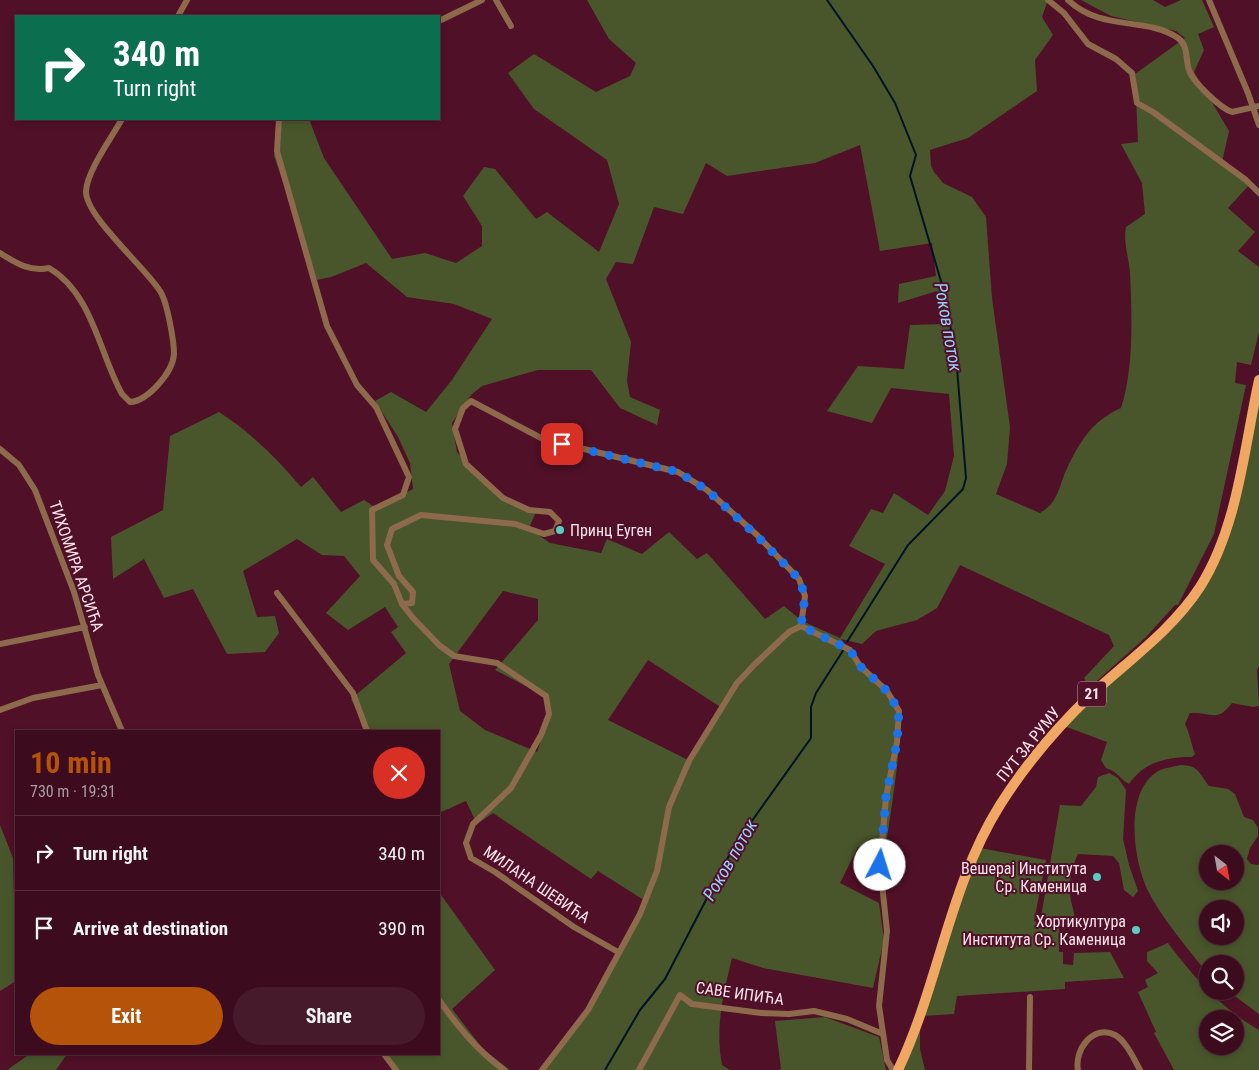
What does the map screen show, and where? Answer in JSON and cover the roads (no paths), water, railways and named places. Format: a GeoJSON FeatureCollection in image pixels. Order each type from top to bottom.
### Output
{"type":"FeatureCollection","features":[{"type":"Feature","properties":{"kind":"main road","name":"ПУТ ЗА РУМУ"},"geometry":{"type":"LineString","coordinates":[[898,1070],[917,1024],[964,881],[983,837],[1003,800],[1053,734],[1177,617],[1208,573],[1218,552],[1231,512],[1259,380]]}},
{"type":"Feature","properties":{"kind":"street"},"geometry":{"type":"LineString","coordinates":[[179,15],[187,0]]}},
{"type":"Feature","properties":{"kind":"street"},"geometry":{"type":"LineString","coordinates":[[440,21],[482,0]]}},
{"type":"Feature","properties":{"kind":"street"},"geometry":{"type":"LineString","coordinates":[[496,0],[511,26]]}},
{"type":"Feature","properties":{"kind":"street"},"geometry":{"type":"LineString","coordinates":[[1048,0],[1064,13],[1082,38],[1096,49],[1116,59],[1132,73],[1137,103],[1153,112],[1208,151],[1246,180],[1259,193]]}},
{"type":"Feature","properties":{"kind":"street"},"geometry":{"type":"LineString","coordinates":[[1068,0],[1093,17],[1160,30],[1179,38],[1185,48],[1190,73],[1219,104],[1232,112],[1256,106]]}},
{"type":"Feature","properties":{"kind":"street"},"geometry":{"type":"LineString","coordinates":[[1209,0],[1256,106],[1259,125]]}},
{"type":"Feature","properties":{"kind":"street"},"geometry":{"type":"LineString","coordinates":[[0,252],[20,265],[36,270],[49,268],[63,276],[96,328],[122,394],[130,402],[139,401],[155,388],[167,371],[174,355],[166,300],[145,270],[122,247],[91,208],[86,191],[90,176],[121,120]]}},
{"type":"Feature","properties":{"kind":"street","name":"МИЛАНА ШЕВИЋА"},"geometry":{"type":"LineString","coordinates":[[279,120],[277,151],[326,326],[357,386],[376,406],[409,477],[403,495],[372,510],[373,560],[394,584],[402,604],[439,645],[454,656],[497,664],[546,696],[549,714],[541,735],[511,788],[473,824],[466,843],[471,858],[495,872],[574,927],[618,952]]}},
{"type":"Feature","properties":{"kind":"street"},"geometry":{"type":"LineString","coordinates":[[402,604],[412,603],[413,592],[400,576],[387,545],[392,529],[421,515],[515,524],[544,534],[555,531],[559,520],[550,512],[528,510],[503,498],[466,464],[455,429],[463,408],[471,401],[543,439],[678,472],[707,490],[757,536],[799,579],[805,596],[801,626],[782,639],[737,683],[689,761],[669,807],[657,871],[640,914],[588,1010],[542,1070]]}},
{"type":"Feature","properties":{"kind":"street","name":"ТИХОМИРА АРСИЋА"},"geometry":{"type":"LineString","coordinates":[[0,449],[18,465],[35,490],[74,592],[102,685],[122,730]]}},
{"type":"Feature","properties":{"kind":"street"},"geometry":{"type":"LineString","coordinates":[[277,593],[353,693],[368,730]]}},
{"type":"Feature","properties":{"kind":"street"},"geometry":{"type":"LineString","coordinates":[[801,626],[850,650],[860,666],[887,691],[899,711],[897,742],[886,797],[880,865],[887,931],[879,1006],[886,1060],[893,1070]]}},
{"type":"Feature","properties":{"kind":"street"},"geometry":{"type":"LineString","coordinates":[[0,644],[85,627]]}},
{"type":"Feature","properties":{"kind":"street"},"geometry":{"type":"LineString","coordinates":[[0,710],[33,698],[102,685]]}},
{"type":"Feature","properties":{"kind":"street","name":"САВЕ ИПИЋА"},"geometry":{"type":"LineString","coordinates":[[639,1070],[680,995],[692,1004],[761,1013],[789,1014],[814,1011],[847,1019],[883,1034]]}},
{"type":"Feature","properties":{"kind":"street"},"geometry":{"type":"LineString","coordinates":[[1029,1070],[1030,997]]}},
{"type":"Feature","properties":{"kind":"street"},"geometry":{"type":"LineString","coordinates":[[440,1001],[458,1026],[483,1054],[504,1070]]}},
{"type":"Feature","properties":{"kind":"street"},"geometry":{"type":"LineString","coordinates":[[1078,1070],[1078,1056],[1083,1043],[1097,1035],[1109,1033],[1118,1037],[1140,1070]]}},
{"type":"Feature","properties":{"kind":"street"},"geometry":{"type":"LineString","coordinates":[[385,1055],[396,1070]]}},
{"type":"Feature","properties":{"kind":"waterway","name":"Роков поток"},"geometry":{"type":"LineString","coordinates":[[827,0],[873,66],[895,103],[916,155],[910,176],[943,288],[956,356],[966,478],[963,489],[908,545],[847,642]]}},
{"type":"Feature","properties":{"kind":"waterway","name":"Роков поток"},"geometry":{"type":"LineString","coordinates":[[605,1070],[640,1010],[665,979],[734,846],[811,738],[811,707],[816,693],[844,649]]}},
{"type":"Feature","properties":{"kind":"place","name":"Принц Еуген"},"geometry":{"type":"Point","coordinates":[560,530]}},
{"type":"Feature","properties":{"kind":"place","name":"Вешерај Института Ср. Каменица"},"geometry":{"type":"Point","coordinates":[1097,877]}},
{"type":"Feature","properties":{"kind":"place","name":"Хортикултура Института Ср. Каменица"},"geometry":{"type":"Point","coordinates":[1136,930]}}]}
